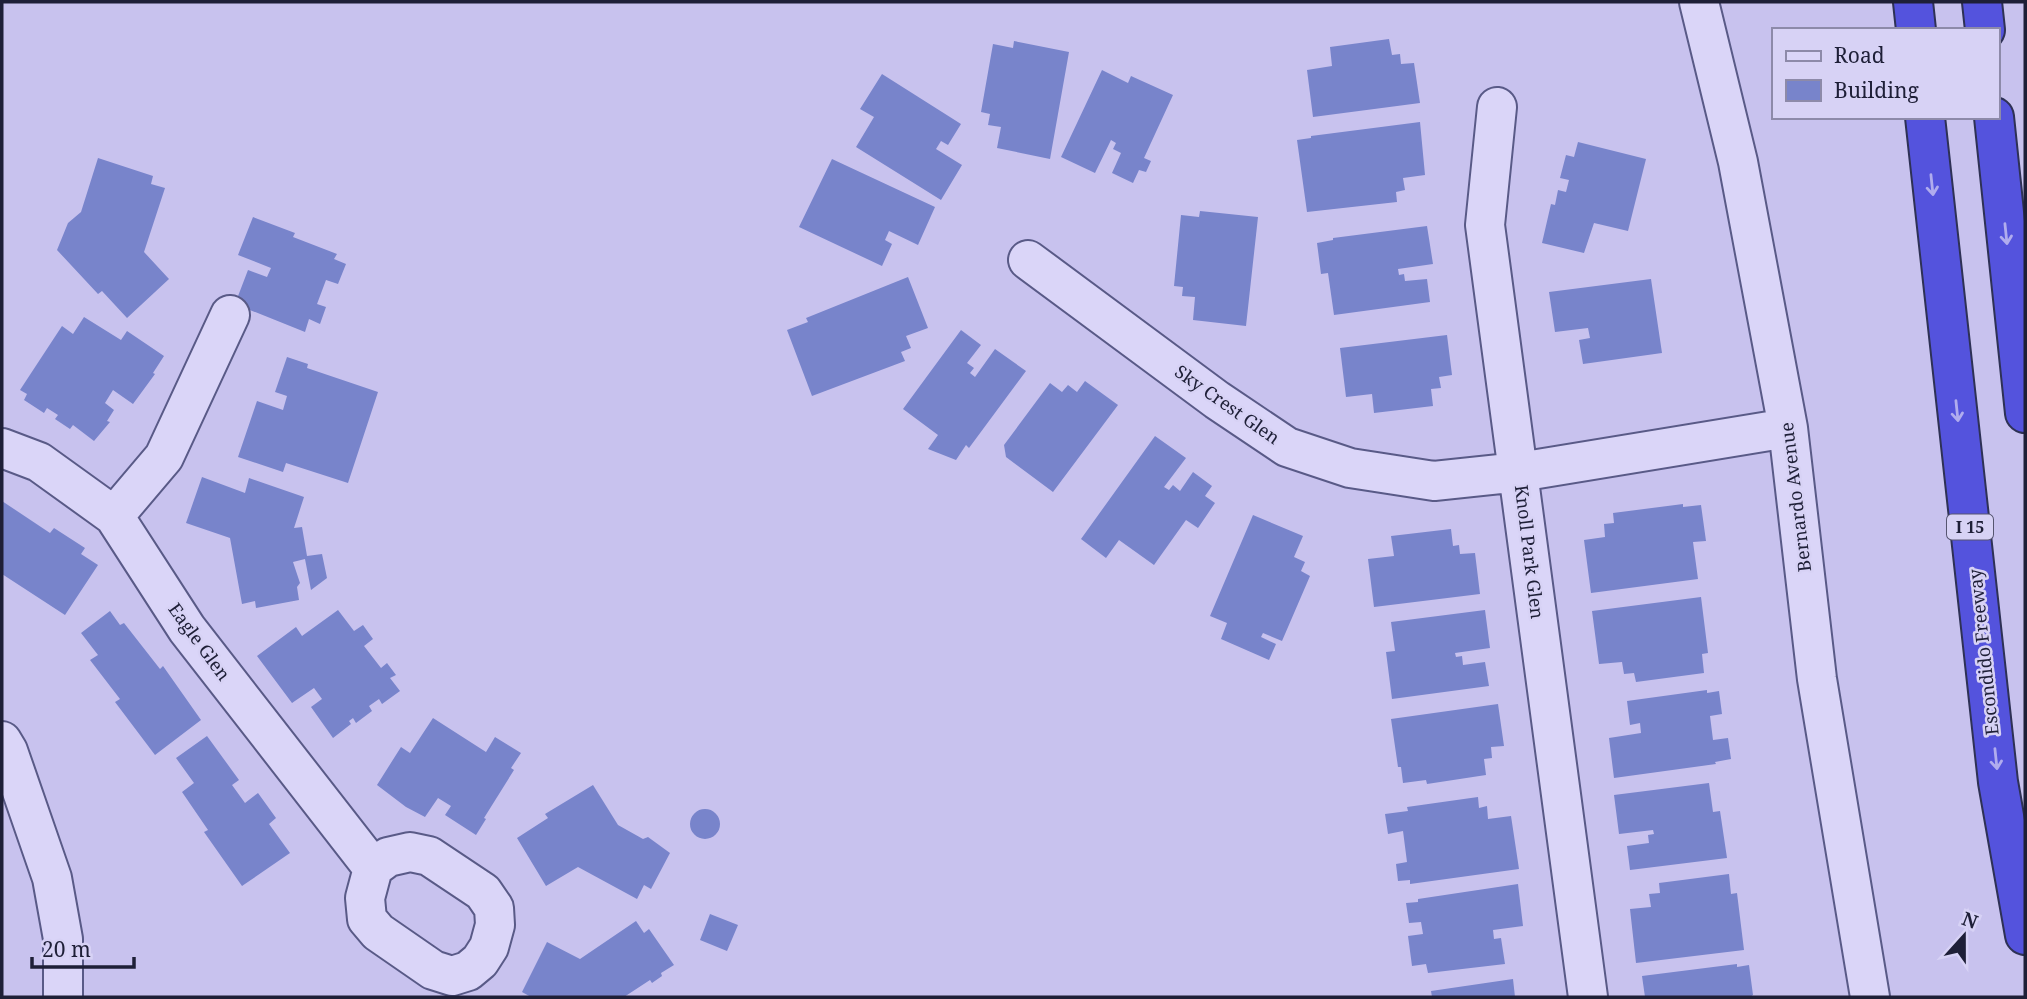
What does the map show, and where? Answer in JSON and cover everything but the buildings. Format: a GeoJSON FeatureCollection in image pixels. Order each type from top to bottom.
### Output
{"type":"FeatureCollection","features":[{"type":"Feature","properties":{"kind":"highway"},"geometry":{"type":"LineString","coordinates":[[1913,2],[1916,28]]}},
{"type":"Feature","properties":{"kind":"highway"},"geometry":{"type":"LineString","coordinates":[[1982,2],[1985,28]]}},
{"type":"Feature","properties":{"kind":"highway","name":"Escondido Freeway"},"geometry":{"type":"LineString","coordinates":[[1925,119],[1998,782],[2025,935]]}},
{"type":"Feature","properties":{"kind":"highway"},"geometry":{"type":"LineString","coordinates":[[1994,119],[2025,414]]}},
{"type":"Feature","properties":{"kind":"street","name":"Bernardo Avenue"},"geometry":{"type":"LineString","coordinates":[[1699,2],[1738,162],[1788,428],[1817,679],[1870,997]]}},
{"type":"Feature","properties":{"kind":"street","name":"Knoll Park Glen"},"geometry":{"type":"LineString","coordinates":[[1497,107],[1485,225],[1588,997]]}},
{"type":"Feature","properties":{"kind":"street","name":"Sky Crest Glen"},"geometry":{"type":"LineString","coordinates":[[1028,260],[1217,400],[1287,447],[1350,468],[1434,481],[1519,472],[1788,428]]}},
{"type":"Feature","properties":{"kind":"street"},"geometry":{"type":"LineString","coordinates":[[114,516],[164,457],[230,315]]}},
{"type":"Feature","properties":{"kind":"street","name":"Eagle Glen"},"geometry":{"type":"LineString","coordinates":[[2,448],[39,462],[114,516],[187,629],[373,868]]}},
{"type":"Feature","properties":{"kind":"street"},"geometry":{"type":"LineString","coordinates":[[2,741],[8,751],[52,878],[63,939],[63,997]]}}]}
